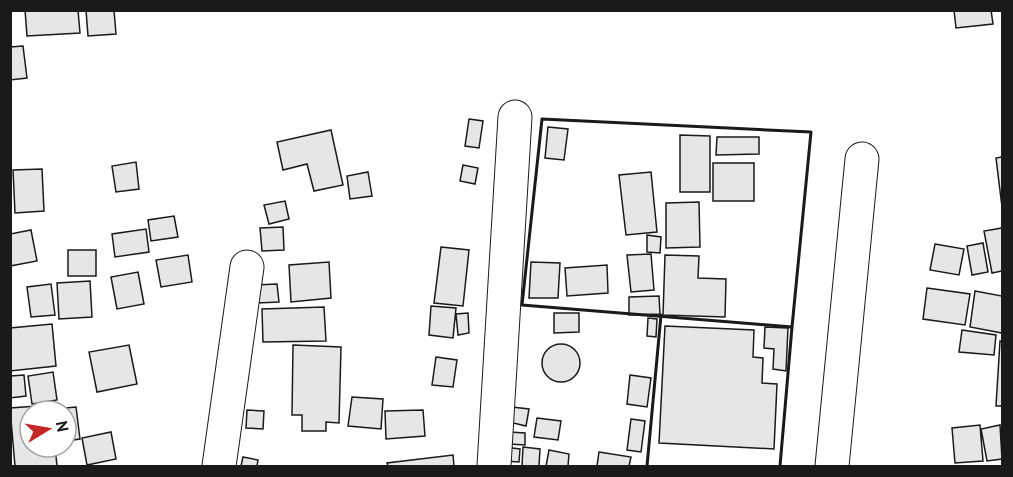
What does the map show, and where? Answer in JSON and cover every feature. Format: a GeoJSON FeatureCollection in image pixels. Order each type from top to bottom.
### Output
{"type":"FeatureCollection","features":[{"type":"Feature","properties":{"kind":"street"},"geometry":{"type":"LineString","coordinates":[[494,466],[515,117]]}},
{"type":"Feature","properties":{"kind":"street"},"geometry":{"type":"LineString","coordinates":[[832,466],[862,159]]}},
{"type":"Feature","properties":{"kind":"street"},"geometry":{"type":"LineString","coordinates":[[219,466],[247,267]]}},
{"type":"Feature","properties":{"kind":"building"},"geometry":{"type":"Polygon","coordinates":[[[25,10],[78,10],[80,33],[27,36],[25,10]]]}},
{"type":"Feature","properties":{"kind":"building"},"geometry":{"type":"Polygon","coordinates":[[[86,10],[114,10],[116,34],[88,36],[86,10]]]}},
{"type":"Feature","properties":{"kind":"building"},"geometry":{"type":"Polygon","coordinates":[[[954,10],[991,10],[993,24],[956,28],[954,10]]]}},
{"type":"Feature","properties":{"kind":"building"},"geometry":{"type":"Polygon","coordinates":[[[23,46],[27,78],[10,80],[10,47],[23,46]]]}},
{"type":"Feature","properties":{"kind":"building"},"geometry":{"type":"Polygon","coordinates":[[[469,119],[483,121],[479,148],[465,146],[469,119]]]}},
{"type":"Feature","properties":{"kind":"building"},"geometry":{"type":"Polygon","coordinates":[[[548,127],[568,129],[564,160],[545,158],[548,127]]]}},
{"type":"Feature","properties":{"kind":"building"},"geometry":{"type":"Polygon","coordinates":[[[331,130],[343,185],[314,191],[307,164],[283,170],[277,142],[331,130]]]}},
{"type":"Feature","properties":{"kind":"building"},"geometry":{"type":"Polygon","coordinates":[[[680,135],[710,136],[710,192],[680,192],[680,135]]]}},
{"type":"Feature","properties":{"kind":"building"},"geometry":{"type":"Polygon","coordinates":[[[717,137],[759,137],[759,154],[716,155],[717,137]]]}},
{"type":"Feature","properties":{"kind":"building"},"geometry":{"type":"Polygon","coordinates":[[[1002,157],[1002,207],[996,158],[1002,157]]]}},
{"type":"Feature","properties":{"kind":"building"},"geometry":{"type":"Polygon","coordinates":[[[136,162],[139,189],[116,192],[112,166],[136,162]]]}},
{"type":"Feature","properties":{"kind":"building"},"geometry":{"type":"Polygon","coordinates":[[[713,163],[754,163],[754,201],[713,201],[713,163]]]}},
{"type":"Feature","properties":{"kind":"building"},"geometry":{"type":"Polygon","coordinates":[[[463,165],[478,168],[475,184],[460,181],[463,165]]]}},
{"type":"Feature","properties":{"kind":"building"},"geometry":{"type":"Polygon","coordinates":[[[42,169],[44,211],[15,213],[13,170],[42,169]]]}},
{"type":"Feature","properties":{"kind":"building"},"geometry":{"type":"Polygon","coordinates":[[[368,172],[372,196],[350,199],[347,176],[368,172]]]}},
{"type":"Feature","properties":{"kind":"building"},"geometry":{"type":"Polygon","coordinates":[[[651,172],[657,232],[626,235],[619,175],[651,172]]]}},
{"type":"Feature","properties":{"kind":"building"},"geometry":{"type":"Polygon","coordinates":[[[285,201],[289,219],[269,224],[264,205],[285,201]]]}},
{"type":"Feature","properties":{"kind":"building"},"geometry":{"type":"Polygon","coordinates":[[[699,202],[700,247],[666,248],[666,203],[699,202]]]}},
{"type":"Feature","properties":{"kind":"building"},"geometry":{"type":"Polygon","coordinates":[[[174,216],[178,237],[151,241],[148,220],[174,216]]]}},
{"type":"Feature","properties":{"kind":"building"},"geometry":{"type":"Polygon","coordinates":[[[283,227],[284,250],[262,251],[260,228],[283,227]]]}},
{"type":"Feature","properties":{"kind":"building"},"geometry":{"type":"Polygon","coordinates":[[[1002,228],[1002,271],[992,273],[984,231],[1002,228]]]}},
{"type":"Feature","properties":{"kind":"building"},"geometry":{"type":"Polygon","coordinates":[[[146,229],[149,252],[115,257],[112,234],[146,229]]]}},
{"type":"Feature","properties":{"kind":"building"},"geometry":{"type":"Polygon","coordinates":[[[31,230],[37,261],[10,266],[10,234],[31,230]]]}},
{"type":"Feature","properties":{"kind":"building"},"geometry":{"type":"Polygon","coordinates":[[[647,235],[661,237],[660,253],[647,252],[647,235]]]}},
{"type":"Feature","properties":{"kind":"building"},"geometry":{"type":"Polygon","coordinates":[[[983,243],[988,272],[972,275],[967,246],[983,243]]]}},
{"type":"Feature","properties":{"kind":"building"},"geometry":{"type":"Polygon","coordinates":[[[935,244],[964,249],[959,275],[930,270],[935,244]]]}},
{"type":"Feature","properties":{"kind":"building"},"geometry":{"type":"Polygon","coordinates":[[[441,247],[469,250],[463,306],[434,303],[441,247]]]}},
{"type":"Feature","properties":{"kind":"building"},"geometry":{"type":"Polygon","coordinates":[[[68,250],[96,250],[96,276],[68,276],[68,250]]]}},
{"type":"Feature","properties":{"kind":"building"},"geometry":{"type":"Polygon","coordinates":[[[651,254],[654,290],[631,292],[627,255],[651,254]]]}},
{"type":"Feature","properties":{"kind":"building"},"geometry":{"type":"Polygon","coordinates":[[[188,255],[192,282],[161,287],[156,260],[188,255]]]}},
{"type":"Feature","properties":{"kind":"building"},"geometry":{"type":"Polygon","coordinates":[[[665,255],[699,256],[698,278],[726,279],[725,317],[663,315],[665,255]]]}},
{"type":"Feature","properties":{"kind":"building"},"geometry":{"type":"Polygon","coordinates":[[[329,262],[331,298],[291,302],[289,265],[329,262]]]}},
{"type":"Feature","properties":{"kind":"building"},"geometry":{"type":"Polygon","coordinates":[[[531,262],[560,263],[558,298],[529,298],[531,262]]]}},
{"type":"Feature","properties":{"kind":"building"},"geometry":{"type":"Polygon","coordinates":[[[607,265],[608,293],[567,296],[565,268],[607,265]]]}},
{"type":"Feature","properties":{"kind":"building"},"geometry":{"type":"Polygon","coordinates":[[[138,272],[144,304],[117,309],[111,277],[138,272]]]}},
{"type":"Feature","properties":{"kind":"building"},"geometry":{"type":"Polygon","coordinates":[[[90,281],[92,317],[59,319],[57,283],[90,281]]]}},
{"type":"Feature","properties":{"kind":"building"},"geometry":{"type":"Polygon","coordinates":[[[51,284],[55,315],[31,317],[27,287],[51,284]]]}},
{"type":"Feature","properties":{"kind":"building"},"geometry":{"type":"Polygon","coordinates":[[[277,284],[279,302],[257,303],[255,285],[277,284]]]}},
{"type":"Feature","properties":{"kind":"building"},"geometry":{"type":"Polygon","coordinates":[[[927,288],[970,294],[965,325],[923,319],[927,288]]]}},
{"type":"Feature","properties":{"kind":"building"},"geometry":{"type":"Polygon","coordinates":[[[975,291],[1002,296],[1002,333],[970,327],[975,291]]]}},
{"type":"Feature","properties":{"kind":"building"},"geometry":{"type":"Polygon","coordinates":[[[659,296],[660,314],[629,315],[629,297],[659,296]]]}},
{"type":"Feature","properties":{"kind":"building"},"geometry":{"type":"Polygon","coordinates":[[[431,306],[456,308],[453,338],[429,335],[431,306]]]}},
{"type":"Feature","properties":{"kind":"building"},"geometry":{"type":"Polygon","coordinates":[[[324,307],[326,341],[263,342],[262,309],[324,307]]]}},
{"type":"Feature","properties":{"kind":"building"},"geometry":{"type":"Polygon","coordinates":[[[468,313],[469,333],[458,335],[456,314],[468,313]]]}},
{"type":"Feature","properties":{"kind":"building"},"geometry":{"type":"Polygon","coordinates":[[[554,313],[579,313],[579,332],[554,333],[554,313]]]}},
{"type":"Feature","properties":{"kind":"building"},"geometry":{"type":"Polygon","coordinates":[[[648,318],[657,319],[656,337],[647,336],[648,318]]]}},
{"type":"Feature","properties":{"kind":"building"},"geometry":{"type":"Polygon","coordinates":[[[52,324],[56,366],[10,371],[10,328],[52,324]]]}},
{"type":"Feature","properties":{"kind":"building"},"geometry":{"type":"Polygon","coordinates":[[[665,326],[754,330],[753,357],[763,358],[762,383],[777,384],[774,449],[659,443],[665,326]]]}},
{"type":"Feature","properties":{"kind":"building"},"geometry":{"type":"Polygon","coordinates":[[[765,327],[788,328],[786,371],[773,369],[774,349],[764,348],[765,327]]]}},
{"type":"Feature","properties":{"kind":"building"},"geometry":{"type":"Polygon","coordinates":[[[962,330],[996,335],[994,355],[959,352],[962,330]]]}},
{"type":"Feature","properties":{"kind":"building"},"geometry":{"type":"Polygon","coordinates":[[[1000,341],[1002,341],[1002,406],[996,406],[1000,341]]]}},
{"type":"Feature","properties":{"kind":"building"},"geometry":{"type":"Polygon","coordinates":[[[561,344],[575,349],[580,363],[575,377],[561,382],[547,377],[542,363],[547,349],[561,344]]]}},
{"type":"Feature","properties":{"kind":"building"},"geometry":{"type":"Polygon","coordinates":[[[129,345],[137,384],[97,392],[89,352],[129,345]]]}},
{"type":"Feature","properties":{"kind":"building"},"geometry":{"type":"Polygon","coordinates":[[[293,345],[341,347],[339,423],[326,422],[326,431],[302,431],[302,415],[292,415],[293,345]]]}},
{"type":"Feature","properties":{"kind":"building"},"geometry":{"type":"Polygon","coordinates":[[[436,357],[457,360],[453,387],[432,385],[436,357]]]}},
{"type":"Feature","properties":{"kind":"building"},"geometry":{"type":"Polygon","coordinates":[[[53,372],[57,399],[31,399],[28,376],[53,372]]]}},
{"type":"Feature","properties":{"kind":"building"},"geometry":{"type":"Polygon","coordinates":[[[24,375],[26,396],[10,398],[10,376],[24,375]]]}},
{"type":"Feature","properties":{"kind":"building"},"geometry":{"type":"Polygon","coordinates":[[[630,375],[651,378],[647,407],[627,404],[630,375]]]}},
{"type":"Feature","properties":{"kind":"building"},"geometry":{"type":"Polygon","coordinates":[[[352,397],[383,399],[381,429],[348,426],[352,397]]]}},
{"type":"Feature","properties":{"kind":"building"},"geometry":{"type":"Polygon","coordinates":[[[18,407],[18,459],[56,459],[57,466],[15,466],[10,408],[18,407]]]}},
{"type":"Feature","properties":{"kind":"building"},"geometry":{"type":"Polygon","coordinates":[[[512,407],[529,409],[526,426],[509,422],[512,407]]]}},
{"type":"Feature","properties":{"kind":"building"},"geometry":{"type":"Polygon","coordinates":[[[247,410],[264,411],[263,429],[246,428],[247,410]]]}},
{"type":"Feature","properties":{"kind":"building"},"geometry":{"type":"Polygon","coordinates":[[[423,410],[425,436],[386,439],[385,411],[423,410]]]}},
{"type":"Feature","properties":{"kind":"building"},"geometry":{"type":"Polygon","coordinates":[[[537,418],[561,421],[558,440],[534,437],[537,418]]]}},
{"type":"Feature","properties":{"kind":"building"},"geometry":{"type":"Polygon","coordinates":[[[631,419],[645,421],[641,452],[627,450],[631,419]]]}},
{"type":"Feature","properties":{"kind":"building"},"geometry":{"type":"Polygon","coordinates":[[[980,425],[983,461],[955,463],[952,428],[980,425]]]}},
{"type":"Feature","properties":{"kind":"building"},"geometry":{"type":"Polygon","coordinates":[[[1000,425],[1002,459],[987,461],[981,429],[1000,425]]]}},
{"type":"Feature","properties":{"kind":"building"},"geometry":{"type":"Polygon","coordinates":[[[111,432],[116,459],[87,465],[82,438],[111,432]]]}},
{"type":"Feature","properties":{"kind":"building"},"geometry":{"type":"Polygon","coordinates":[[[509,432],[525,433],[525,445],[508,444],[509,432]]]}},
{"type":"Feature","properties":{"kind":"building"},"geometry":{"type":"Polygon","coordinates":[[[505,447],[520,449],[519,462],[504,461],[505,447]]]}},
{"type":"Feature","properties":{"kind":"building"},"geometry":{"type":"Polygon","coordinates":[[[523,447],[540,449],[539,466],[522,466],[523,447]]]}},
{"type":"Feature","properties":{"kind":"building"},"geometry":{"type":"Polygon","coordinates":[[[549,450],[569,454],[568,466],[546,466],[549,450]]]}},
{"type":"Feature","properties":{"kind":"building"},"geometry":{"type":"Polygon","coordinates":[[[599,452],[631,457],[629,466],[597,466],[599,452]]]}},
{"type":"Feature","properties":{"kind":"building"},"geometry":{"type":"Polygon","coordinates":[[[453,455],[454,466],[388,466],[387,463],[453,455]]]}},
{"type":"Feature","properties":{"kind":"building"},"geometry":{"type":"Polygon","coordinates":[[[243,457],[258,460],[257,466],[241,466],[243,457]]]}},
{"type":"Feature","properties":{"kind":"wall"},"geometry":{"type":"LineString","coordinates":[[542,119],[811,132],[792,327],[522,305],[542,119]]}},
{"type":"Feature","properties":{"kind":"wall"},"geometry":{"type":"LineString","coordinates":[[647,466],[661,315]]}},
{"type":"Feature","properties":{"kind":"wall"},"geometry":{"type":"LineString","coordinates":[[780,466],[792,327],[790,327]]}}]}
